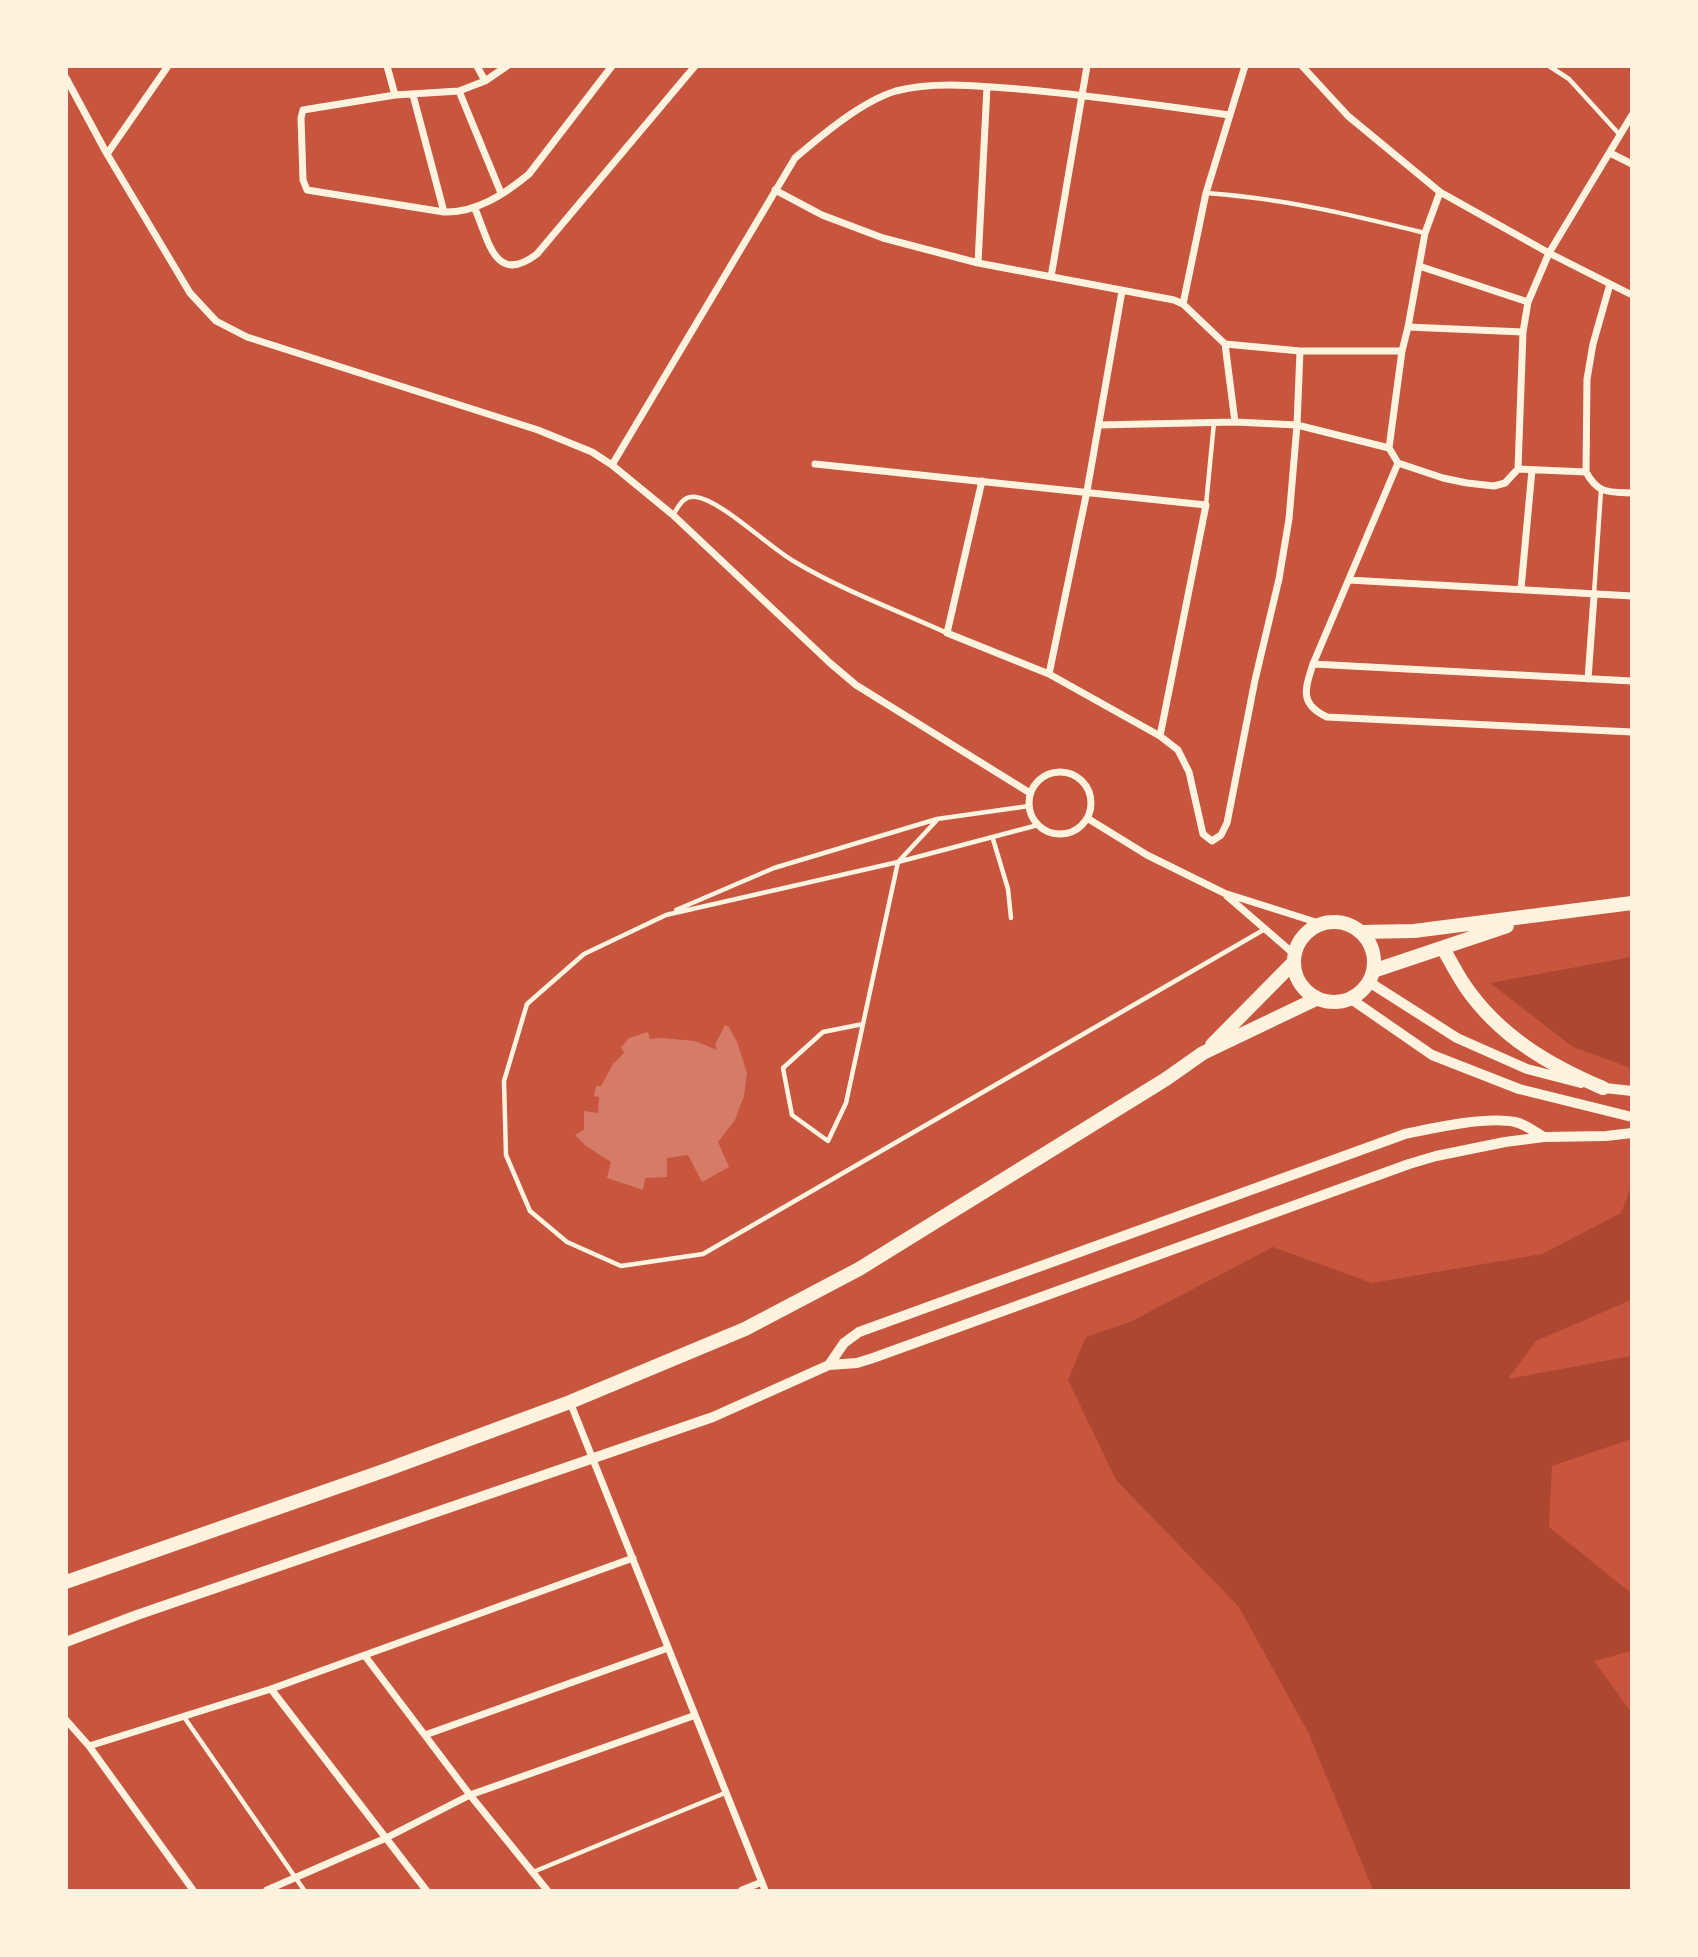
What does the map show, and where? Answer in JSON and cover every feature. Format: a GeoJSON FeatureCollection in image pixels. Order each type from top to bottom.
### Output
{"type":"FeatureCollection","features":[{"type":"Feature","properties":{"kind":"main road"},"geometry":{"type":"LineString","coordinates":[[1535,916],[1371,977],[1351,999],[1339,1003],[1316,999],[1304,990],[1296,978],[1293,958],[1297,945],[1307,932],[1322,924],[1342,923],[1360,932],[1413,931],[1632,903]]}},
{"type":"Feature","properties":{"kind":"main road"},"geometry":{"type":"LineString","coordinates":[[1360,932],[1372,950],[1374,960],[1371,977]]}},
{"type":"Feature","properties":{"kind":"main road"},"geometry":{"type":"LineString","coordinates":[[1443,948],[1465,986],[1493,1020],[1526,1049],[1564,1072],[1603,1088]]}},
{"type":"Feature","properties":{"kind":"main road"},"geometry":{"type":"LineString","coordinates":[[1203,1053],[1293,958]]}},
{"type":"Feature","properties":{"kind":"main road"},"geometry":{"type":"LineString","coordinates":[[66,1581],[386,1470],[570,1402],[694,1352],[807,1298],[859,1269],[1166,1079],[1203,1053],[1316,999]]}},
{"type":"Feature","properties":{"kind":"street"},"geometry":{"type":"LineString","coordinates":[[107,155],[168,66]]}},
{"type":"Feature","properties":{"kind":"street"},"geometry":{"type":"LineString","coordinates":[[387,66],[395,95]]}},
{"type":"Feature","properties":{"kind":"street"},"geometry":{"type":"LineString","coordinates":[[477,66],[485,81]]}},
{"type":"Feature","properties":{"kind":"street"},"geometry":{"type":"LineString","coordinates":[[507,66],[485,81],[459,91],[395,95],[303,110],[303,180],[307,190],[444,212],[475,209],[529,174],[612,66]]}},
{"type":"Feature","properties":{"kind":"street"},"geometry":{"type":"LineString","coordinates":[[475,209],[498,259],[506,265],[527,262],[537,254],[695,66]]}},
{"type":"Feature","properties":{"kind":"street"},"geometry":{"type":"LineString","coordinates":[[1051,277],[1087,66]]}},
{"type":"Feature","properties":{"kind":"street"},"geometry":{"type":"LineString","coordinates":[[1183,304],[1206,193],[1245,66]]}},
{"type":"Feature","properties":{"kind":"street"},"geometry":{"type":"LineString","coordinates":[[1302,66],[1348,116],[1440,192],[1549,253],[1632,295]]}},
{"type":"Feature","properties":{"kind":"street"},"geometry":{"type":"LineString","coordinates":[[66,78],[107,155],[190,293],[216,321],[247,337],[538,430],[592,452],[612,464],[673,515],[856,685],[1030,793]]}},
{"type":"Feature","properties":{"kind":"street"},"geometry":{"type":"LineString","coordinates":[[612,464],[795,158],[831,127],[894,92],[925,86],[987,87],[1080,95],[1229,115]]}},
{"type":"Feature","properties":{"kind":"street"},"geometry":{"type":"LineString","coordinates":[[978,262],[987,87]]}},
{"type":"Feature","properties":{"kind":"street"},"geometry":{"type":"LineString","coordinates":[[459,91],[501,193]]}},
{"type":"Feature","properties":{"kind":"street"},"geometry":{"type":"LineString","coordinates":[[413,95],[444,212]]}},
{"type":"Feature","properties":{"kind":"street"},"geometry":{"type":"LineString","coordinates":[[1440,192],[1425,233],[1402,351],[1389,448],[1398,463],[1443,478],[1494,486],[1505,483],[1518,469],[1523,332],[1528,302],[1549,253],[1632,114]]}},
{"type":"Feature","properties":{"kind":"street"},"geometry":{"type":"LineString","coordinates":[[1610,153],[1632,164]]}},
{"type":"Feature","properties":{"kind":"street"},"geometry":{"type":"LineString","coordinates":[[775,190],[822,215],[883,238],[978,262],[1174,300],[1183,304],[1224,344],[1235,422]]}},
{"type":"Feature","properties":{"kind":"street"},"geometry":{"type":"LineString","coordinates":[[1419,266],[1528,302]]}},
{"type":"Feature","properties":{"kind":"street"},"geometry":{"type":"LineString","coordinates":[[1610,284],[1593,344],[1587,379],[1587,472],[1593,484],[1601,490],[1632,492]]}},
{"type":"Feature","properties":{"kind":"street"},"geometry":{"type":"LineString","coordinates":[[1049,674],[1087,491],[1122,291]]}},
{"type":"Feature","properties":{"kind":"street"},"geometry":{"type":"LineString","coordinates":[[1408,327],[1523,332]]}},
{"type":"Feature","properties":{"kind":"street"},"geometry":{"type":"LineString","coordinates":[[1224,344],[1300,351],[1402,351]]}},
{"type":"Feature","properties":{"kind":"street"},"geometry":{"type":"LineString","coordinates":[[982,481],[947,633],[1049,674],[1160,736],[1178,750],[1189,772],[1203,834],[1212,841],[1221,835],[1227,823],[1255,680],[1279,579],[1289,519],[1300,351]]}},
{"type":"Feature","properties":{"kind":"street"},"geometry":{"type":"LineString","coordinates":[[1099,425],[1214,422],[1297,425],[1389,448]]}},
{"type":"Feature","properties":{"kind":"street"},"geometry":{"type":"LineString","coordinates":[[1398,463],[1313,664],[1306,685],[1306,698],[1313,710],[1327,718],[1632,732]]}},
{"type":"Feature","properties":{"kind":"street"},"geometry":{"type":"LineString","coordinates":[[815,464],[1206,505],[1160,736]]}},
{"type":"Feature","properties":{"kind":"street"},"geometry":{"type":"LineString","coordinates":[[1518,469],[1587,472]]}},
{"type":"Feature","properties":{"kind":"street"},"geometry":{"type":"LineString","coordinates":[[1521,589],[1532,470]]}},
{"type":"Feature","properties":{"kind":"street"},"geometry":{"type":"LineString","coordinates":[[1349,580],[1521,589],[1594,596],[1632,596]]}},
{"type":"Feature","properties":{"kind":"street"},"geometry":{"type":"LineString","coordinates":[[1588,679],[1594,596]]}},
{"type":"Feature","properties":{"kind":"street"},"geometry":{"type":"LineString","coordinates":[[1313,664],[1632,681]]}},
{"type":"Feature","properties":{"kind":"street"},"geometry":{"type":"LineString","coordinates":[[1063,772],[1072,775],[1081,780],[1090,798],[1087,818],[1080,827],[1070,833],[1047,832],[1031,816],[1030,793],[1043,777],[1063,772]]}},
{"type":"Feature","properties":{"kind":"street"},"geometry":{"type":"LineString","coordinates":[[1087,818],[1147,855],[1224,893],[1322,924]]}},
{"type":"Feature","properties":{"kind":"street"},"geometry":{"type":"LineString","coordinates":[[1224,893],[1293,958]]}},
{"type":"Feature","properties":{"kind":"street"},"geometry":{"type":"LineString","coordinates":[[1371,977],[1457,1038],[1527,1069],[1603,1088],[1632,1091]]}},
{"type":"Feature","properties":{"kind":"street"},"geometry":{"type":"LineString","coordinates":[[1351,999],[1432,1055],[1519,1089],[1632,1116]]}},
{"type":"Feature","properties":{"kind":"street"},"geometry":{"type":"LineString","coordinates":[[829,1364],[844,1343],[859,1332],[1405,1134],[1501,1120],[1517,1122],[1544,1137]]}},
{"type":"Feature","properties":{"kind":"street"},"geometry":{"type":"LineString","coordinates":[[66,1642],[137,1615],[713,1417],[829,1364],[857,1363],[873,1358],[1436,1156],[1544,1137],[1575,1138],[1632,1133]]}},
{"type":"Feature","properties":{"kind":"street"},"geometry":{"type":"LineString","coordinates":[[570,1402],[693,1717],[763,1886],[742,1891]]}},
{"type":"Feature","properties":{"kind":"street"},"geometry":{"type":"LineString","coordinates":[[89,1746],[271,1689],[633,1558]]}},
{"type":"Feature","properties":{"kind":"street"},"geometry":{"type":"LineString","coordinates":[[425,1735],[668,1648]]}},
{"type":"Feature","properties":{"kind":"street"},"geometry":{"type":"LineString","coordinates":[[365,1656],[547,1891]]}},
{"type":"Feature","properties":{"kind":"street"},"geometry":{"type":"LineString","coordinates":[[271,1689],[426,1891]]}},
{"type":"Feature","properties":{"kind":"street"},"geometry":{"type":"LineString","coordinates":[[267,1891],[386,1838],[470,1795],[693,1717]]}},
{"type":"Feature","properties":{"kind":"street"},"geometry":{"type":"LineString","coordinates":[[66,1720],[89,1746],[193,1891]]}},
{"type":"Feature","properties":{"kind":"lane"},"geometry":{"type":"LineString","coordinates":[[1549,66],[1569,79],[1620,135]]}},
{"type":"Feature","properties":{"kind":"lane"},"geometry":{"type":"LineString","coordinates":[[1206,193],[1294,202],[1425,233]]}},
{"type":"Feature","properties":{"kind":"lane"},"geometry":{"type":"LineString","coordinates":[[1206,505],[1214,422]]}},
{"type":"Feature","properties":{"kind":"lane"},"geometry":{"type":"LineString","coordinates":[[1594,596],[1601,490]]}},
{"type":"Feature","properties":{"kind":"lane"},"geometry":{"type":"LineString","coordinates":[[673,515],[684,499],[691,496],[700,497],[730,515],[794,562],[947,633]]}},
{"type":"Feature","properties":{"kind":"lane"},"geometry":{"type":"LineString","coordinates":[[1029,806],[937,819],[774,868],[584,954],[527,1004],[504,1082],[506,1156],[530,1211],[567,1242],[621,1266],[704,1254],[1265,929]]}},
{"type":"Feature","properties":{"kind":"lane"},"geometry":{"type":"LineString","coordinates":[[863,1024],[823,1032],[783,1068],[792,1115],[828,1141],[846,1104],[898,862],[937,819]]}},
{"type":"Feature","properties":{"kind":"lane"},"geometry":{"type":"LineString","coordinates":[[666,915],[898,862],[1038,825]]}},
{"type":"Feature","properties":{"kind":"lane"},"geometry":{"type":"LineString","coordinates":[[993,839],[1008,889],[1011,918]]}},
{"type":"Feature","properties":{"kind":"lane"},"geometry":{"type":"LineString","coordinates":[[184,1716],[304,1891]]}},
{"type":"Feature","properties":{"kind":"lane"},"geometry":{"type":"LineString","coordinates":[[532,1872],[725,1793]]}},
{"type":"Feature","properties":{"kind":"shaded area"},"geometry":{"type":"Polygon","coordinates":[[[1631,957],[1631,1068],[1573,1047],[1490,983],[1631,957]]]}},
{"type":"Feature","properties":{"kind":"shaded area"},"geometry":{"type":"Polygon","coordinates":[[[1631,1187],[1631,1300],[1536,1341],[1508,1379],[1631,1356],[1631,1439],[1552,1466],[1549,1527],[1631,1593],[1631,1651],[1594,1661],[1631,1712],[1631,1890],[1373,1890],[1308,1732],[1239,1607],[1116,1480],[1068,1380],[1086,1337],[1130,1322],[1273,1247],[1372,1283],[1542,1254],[1621,1213],[1631,1187]]]}},
{"type":"Feature","properties":{"kind":"building"},"geometry":{"type":"Polygon","coordinates":[[[725,1025],[729,1027],[737,1042],[747,1073],[744,1096],[735,1120],[718,1142],[729,1167],[702,1182],[688,1155],[667,1158],[667,1177],[645,1178],[643,1190],[607,1178],[611,1162],[586,1146],[575,1135],[584,1130],[584,1111],[598,1113],[599,1097],[594,1096],[596,1086],[601,1086],[613,1064],[624,1053],[621,1047],[629,1038],[648,1032],[650,1039],[695,1041],[717,1050],[715,1045],[725,1025]]]}}]}
